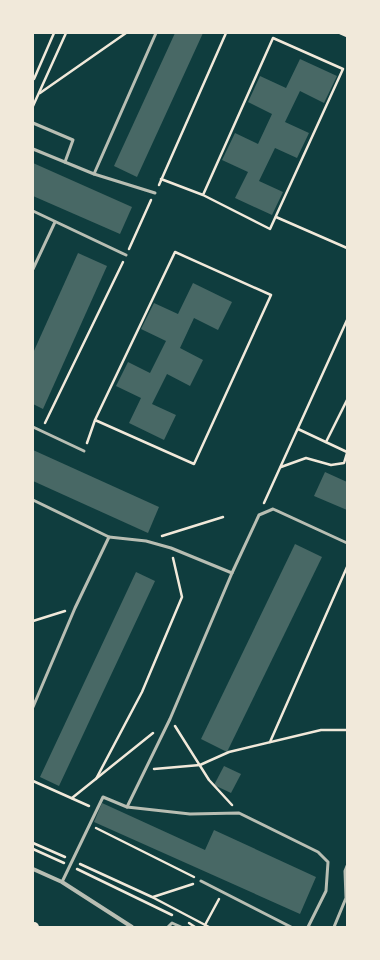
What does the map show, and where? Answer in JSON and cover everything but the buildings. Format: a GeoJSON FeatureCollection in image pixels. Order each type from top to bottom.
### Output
{"type":"FeatureCollection","features":[{"type":"Feature","properties":{"kind":"street"},"geometry":{"type":"LineString","coordinates":[[33,869],[62,882],[132,927]]}},
{"type":"Feature","properties":{"kind":"lane"},"geometry":{"type":"LineString","coordinates":[[94,174],[156,33]]}},
{"type":"Feature","properties":{"kind":"lane"},"geometry":{"type":"LineString","coordinates":[[33,123],[73,140],[65,162]]}},
{"type":"Feature","properties":{"kind":"lane"},"geometry":{"type":"LineString","coordinates":[[33,149],[94,174],[155,193]]}},
{"type":"Feature","properties":{"kind":"lane"},"geometry":{"type":"LineString","coordinates":[[33,211],[126,255]]}},
{"type":"Feature","properties":{"kind":"lane"},"geometry":{"type":"LineString","coordinates":[[33,268],[55,222]]}},
{"type":"Feature","properties":{"kind":"lane"},"geometry":{"type":"LineString","coordinates":[[33,427],[84,451]]}},
{"type":"Feature","properties":{"kind":"lane"},"geometry":{"type":"LineString","coordinates":[[33,500],[109,537],[146,541],[171,548],[232,573]]}},
{"type":"Feature","properties":{"kind":"lane"},"geometry":{"type":"LineString","coordinates":[[127,807],[170,719],[232,573],[259,515],[273,509],[347,543]]}},
{"type":"Feature","properties":{"kind":"lane"},"geometry":{"type":"LineString","coordinates":[[33,707],[75,608],[109,537]]}},
{"type":"Feature","properties":{"kind":"lane"},"geometry":{"type":"LineString","coordinates":[[62,882],[103,797],[127,807],[190,814],[239,813],[318,852],[328,862],[326,891],[308,927]]}},
{"type":"Feature","properties":{"kind":"lane"},"geometry":{"type":"LineString","coordinates":[[334,927],[346,898],[345,871],[347,866]]}},
{"type":"Feature","properties":{"kind":"lane"},"geometry":{"type":"LineString","coordinates":[[201,881],[292,927]]}},
{"type":"Feature","properties":{"kind":"lane"},"geometry":{"type":"LineString","coordinates":[[168,927],[172,923],[181,927]]}},
{"type":"Feature","properties":{"kind":"path"},"geometry":{"type":"LineString","coordinates":[[34,79],[54,33]]}},
{"type":"Feature","properties":{"kind":"path"},"geometry":{"type":"LineString","coordinates":[[33,106],[66,33]]}},
{"type":"Feature","properties":{"kind":"path"},"geometry":{"type":"LineString","coordinates":[[40,93],[126,33]]}},
{"type":"Feature","properties":{"kind":"path"},"geometry":{"type":"LineString","coordinates":[[41,431],[155,193],[226,33]]}},
{"type":"Feature","properties":{"kind":"path"},"geometry":{"type":"LineString","coordinates":[[340,33],[347,36]]}},
{"type":"Feature","properties":{"kind":"path"},"geometry":{"type":"LineString","coordinates":[[161,179],[203,195],[270,229],[343,69],[273,38],[203,195]]}},
{"type":"Feature","properties":{"kind":"path"},"geometry":{"type":"LineString","coordinates":[[276,217],[347,248]]}},
{"type":"Feature","properties":{"kind":"path"},"geometry":{"type":"LineString","coordinates":[[84,451],[95,420],[175,252],[271,295],[194,464],[95,420]]}},
{"type":"Feature","properties":{"kind":"path"},"geometry":{"type":"LineString","coordinates":[[259,515],[347,320]]}},
{"type":"Feature","properties":{"kind":"path"},"geometry":{"type":"LineString","coordinates":[[326,442],[347,400]]}},
{"type":"Feature","properties":{"kind":"path"},"geometry":{"type":"LineString","coordinates":[[281,467],[306,458],[331,465],[344,463],[347,453],[298,429]]}},
{"type":"Feature","properties":{"kind":"path"},"geometry":{"type":"LineString","coordinates":[[146,541],[223,517]]}},
{"type":"Feature","properties":{"kind":"path"},"geometry":{"type":"LineString","coordinates":[[96,779],[142,692],[182,598],[171,548]]}},
{"type":"Feature","properties":{"kind":"path"},"geometry":{"type":"LineString","coordinates":[[270,742],[347,567]]}},
{"type":"Feature","properties":{"kind":"path"},"geometry":{"type":"LineString","coordinates":[[33,621],[75,608]]}},
{"type":"Feature","properties":{"kind":"path"},"geometry":{"type":"LineString","coordinates":[[72,798],[170,719],[209,780],[239,813]]}},
{"type":"Feature","properties":{"kind":"path"},"geometry":{"type":"LineString","coordinates":[[144,770],[200,765],[229,752],[270,742],[321,730],[347,730]]}},
{"type":"Feature","properties":{"kind":"path"},"geometry":{"type":"LineString","coordinates":[[33,781],[84,803]]}},
{"type":"Feature","properties":{"kind":"path"},"geometry":{"type":"LineString","coordinates":[[89,825],[192,876]]}},
{"type":"Feature","properties":{"kind":"path"},"geometry":{"type":"LineString","coordinates":[[33,843],[152,897],[209,927]]}},
{"type":"Feature","properties":{"kind":"path"},"geometry":{"type":"LineString","coordinates":[[33,849],[175,917]]}},
{"type":"Feature","properties":{"kind":"path"},"geometry":{"type":"LineString","coordinates":[[152,897],[201,881]]}},
{"type":"Feature","properties":{"kind":"path"},"geometry":{"type":"LineString","coordinates":[[206,925],[223,892]]}},
{"type":"Feature","properties":{"kind":"path"},"geometry":{"type":"LineString","coordinates":[[182,920],[195,927]]}}]}
